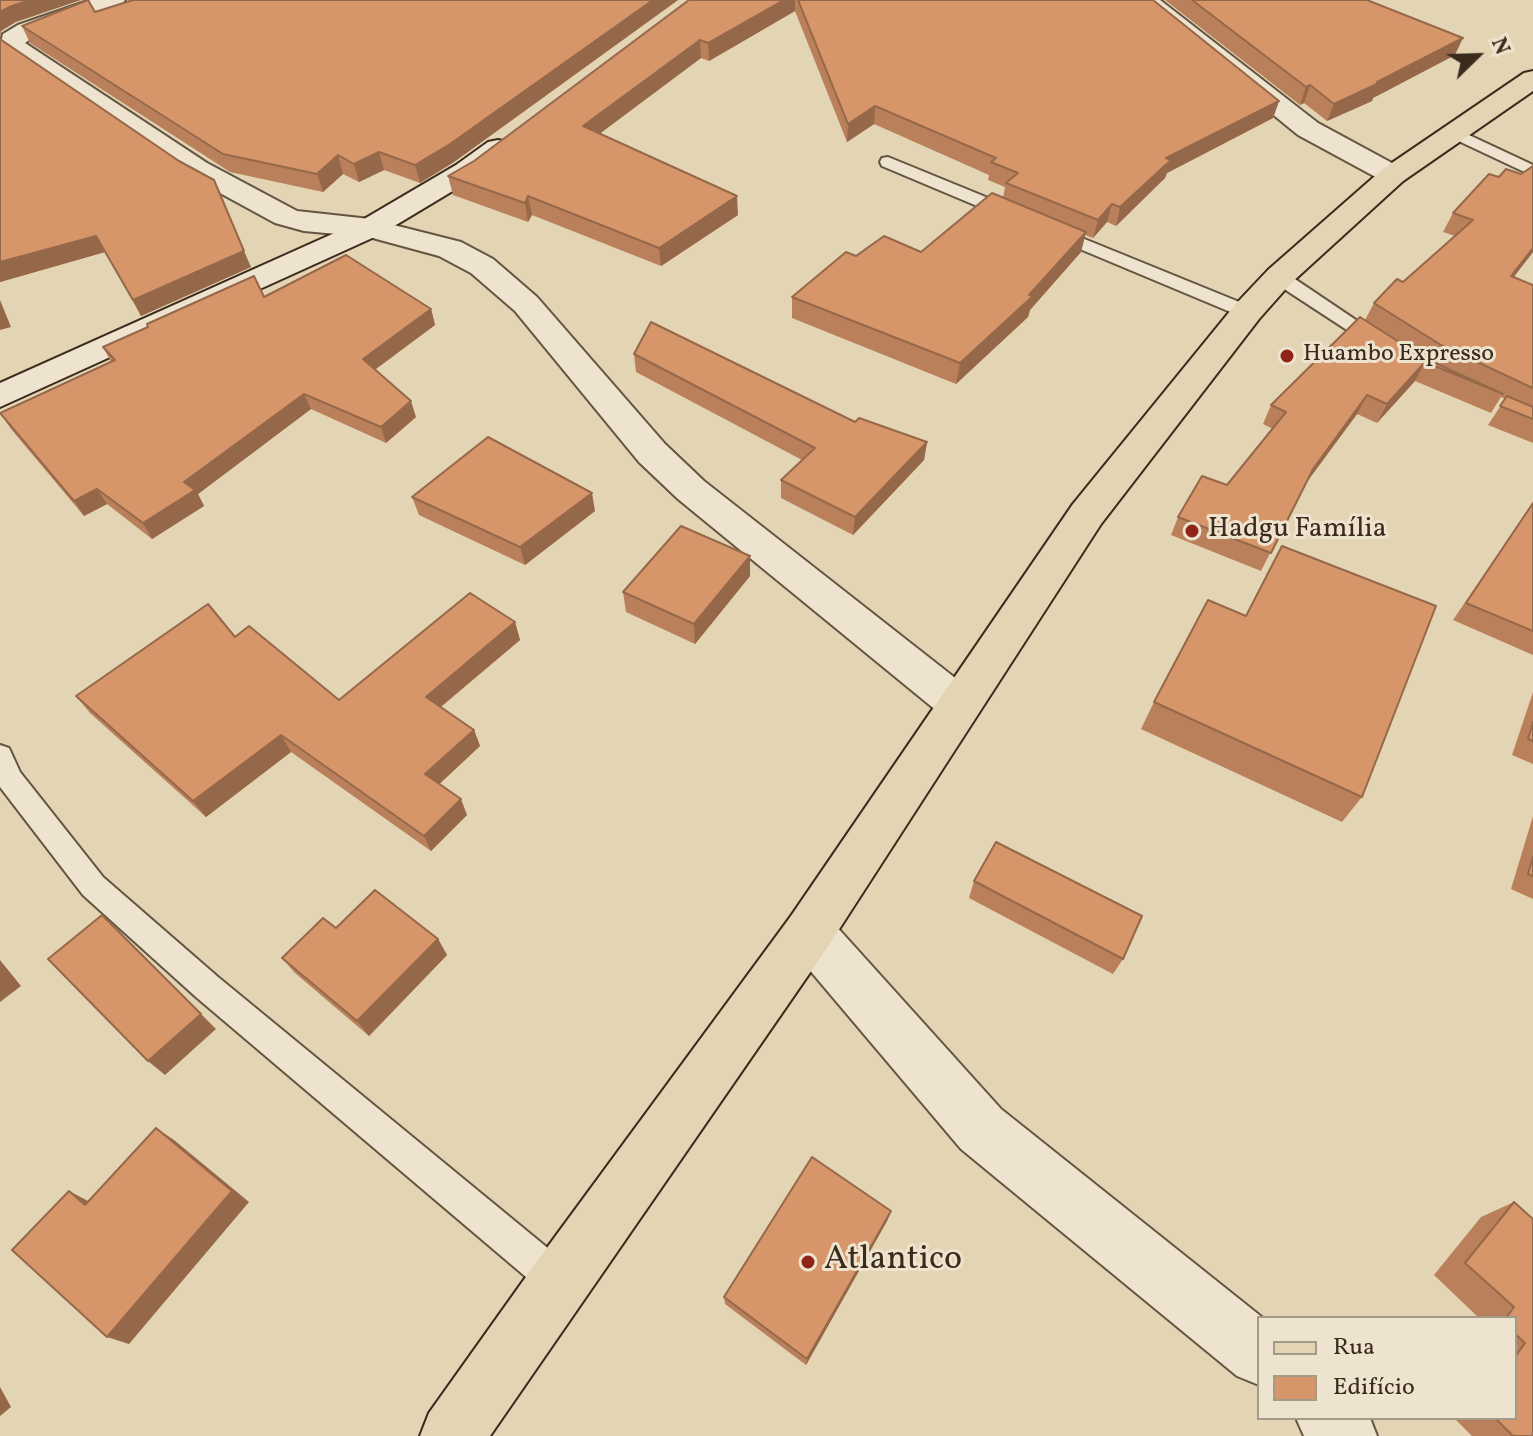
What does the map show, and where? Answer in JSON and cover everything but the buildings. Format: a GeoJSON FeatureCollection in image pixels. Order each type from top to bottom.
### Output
{"type":"FeatureCollection","features":[{"type":"Feature","properties":{"kind":"main road"},"geometry":{"type":"LineString","coordinates":[[452,1436],[809,932],[1087,514],[1247,312],[1279,277],[1393,175],[1533,79]]}},
{"type":"Feature","properties":{"kind":"street"},"geometry":{"type":"LineString","coordinates":[[113,0],[27,30],[6,43],[197,169],[286,217],[304,222],[370,228],[450,249],[482,266],[526,304],[652,453],[691,490],[958,704]]}},
{"type":"Feature","properties":{"kind":"street"},"geometry":{"type":"LineString","coordinates":[[1145,0],[1308,129],[1393,175]]}},
{"type":"Feature","properties":{"kind":"street"},"geometry":{"type":"LineString","coordinates":[[0,396],[370,228],[466,171],[517,133]]}},
{"type":"Feature","properties":{"kind":"street"},"geometry":{"type":"LineString","coordinates":[[809,932],[981,1129],[1257,1352]]}},
{"type":"Feature","properties":{"kind":"street"},"geometry":{"type":"LineString","coordinates":[[1330,1420],[1345,1436]]}},
{"type":"Feature","properties":{"kind":"lane"},"geometry":{"type":"LineString","coordinates":[[1454,133],[1533,171]]}},
{"type":"Feature","properties":{"kind":"lane"},"geometry":{"type":"LineString","coordinates":[[888,162],[1247,312]]}},
{"type":"Feature","properties":{"kind":"lane"},"geometry":{"type":"LineString","coordinates":[[1279,277],[1396,353]]}},
{"type":"Feature","properties":{"kind":"lane"},"geometry":{"type":"LineString","coordinates":[[0,756],[10,779],[93,886],[207,987],[559,1281]]}},
{"type":"Feature","properties":{"kind":"place","name":"Huambo Expresso"},"geometry":{"type":"Point","coordinates":[1287,356]}},
{"type":"Feature","properties":{"kind":"place","name":"Hadgu Família"},"geometry":{"type":"Point","coordinates":[1192,531]}},
{"type":"Feature","properties":{"kind":"place","name":"Atlantico"},"geometry":{"type":"Point","coordinates":[808,1262]}}]}
